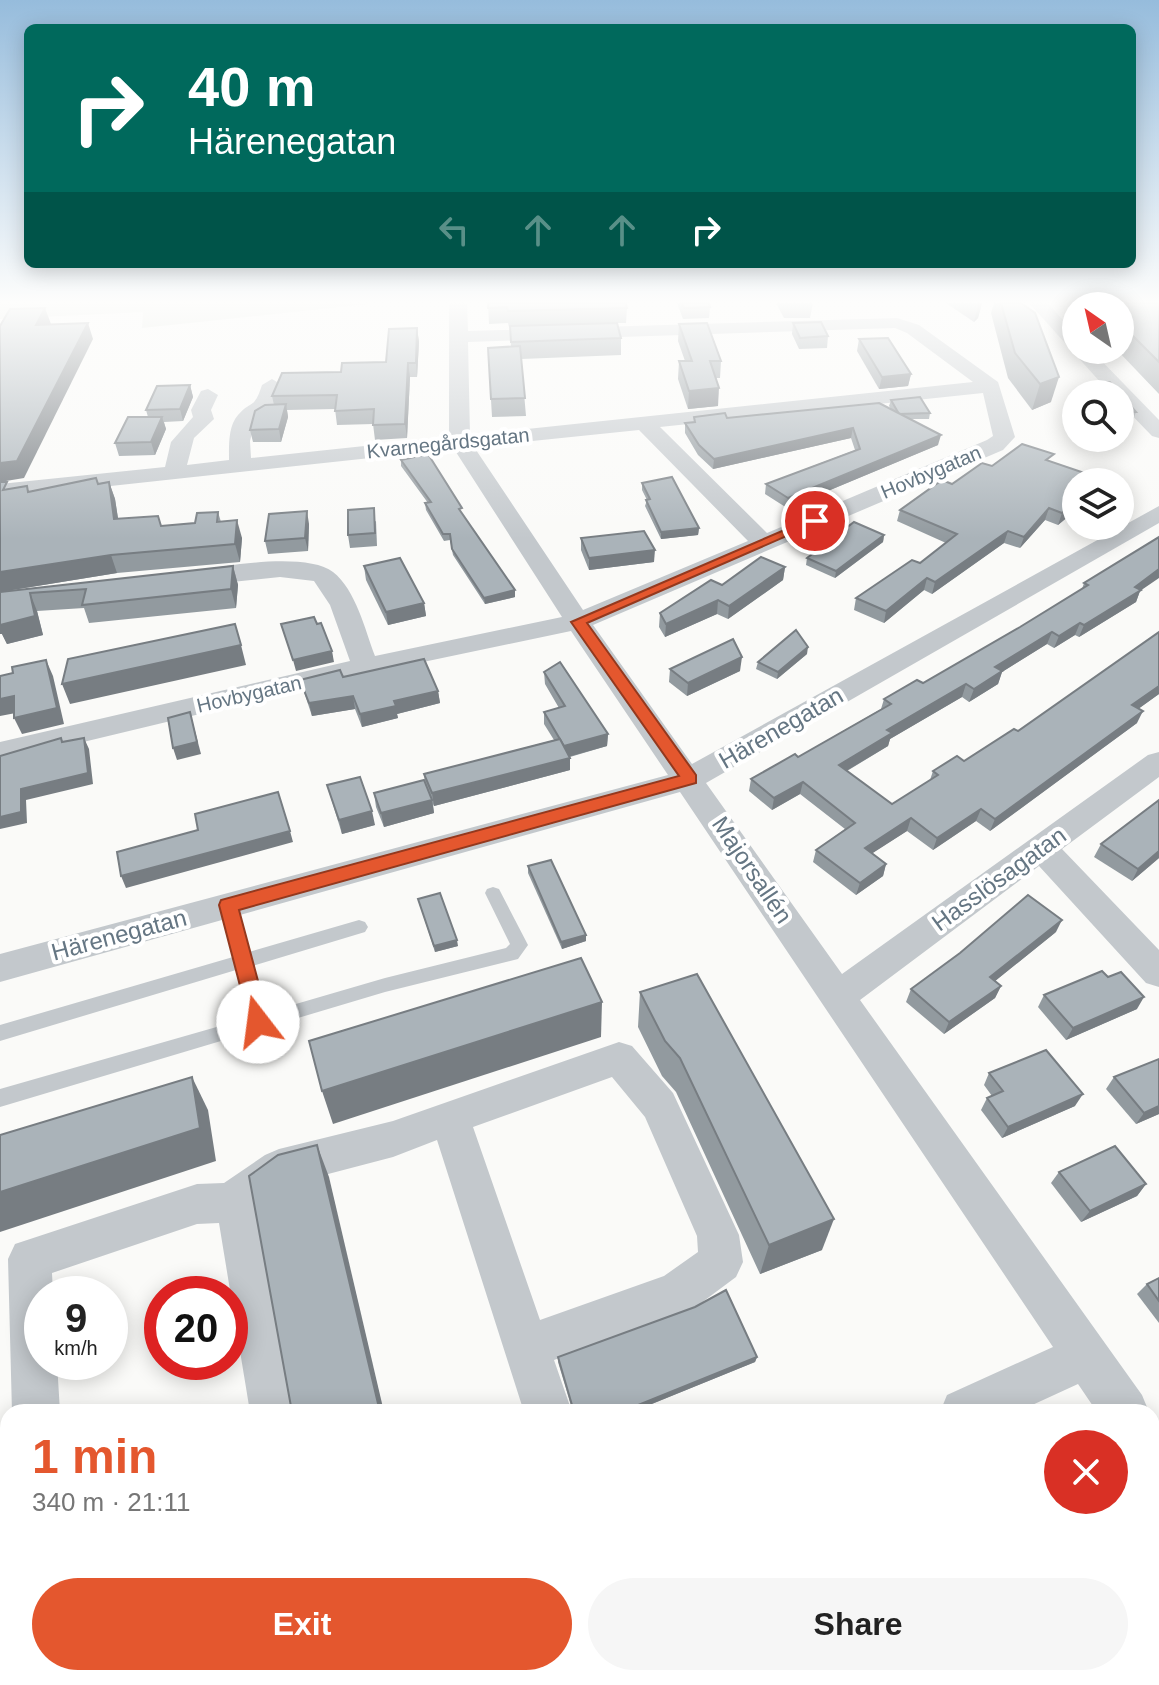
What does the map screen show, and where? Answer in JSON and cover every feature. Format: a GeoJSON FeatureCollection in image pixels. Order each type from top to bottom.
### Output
{"type":"FeatureCollection","features":[{"type":"Feature","properties":{"kind":"street"},"geometry":{"type":"LineString","coordinates":[[459,382],[460,442]]}},
{"type":"Feature","properties":{"kind":"street"},"geometry":{"type":"LineString","coordinates":[[985,382],[991,386]]}},
{"type":"Feature","properties":{"kind":"street"},"geometry":{"type":"LineString","coordinates":[[1110,382],[1159,432]]}},
{"type":"Feature","properties":{"kind":"street"},"geometry":{"type":"LineString","coordinates":[[240,465],[239,441],[246,418],[265,407],[272,385]]}},
{"type":"Feature","properties":{"kind":"street","name":"Kvarnegårdsgatan"},"geometry":{"type":"LineString","coordinates":[[0,491],[991,386]]}},
{"type":"Feature","properties":{"kind":"street","name":"Hovbygatan"},"geometry":{"type":"LineString","coordinates":[[0,752],[366,666],[578,622],[1000,442],[1003,425],[991,386]]}},
{"type":"Feature","properties":{"kind":"street"},"geometry":{"type":"LineString","coordinates":[[175,473],[179,443],[183,434],[204,419],[201,410],[208,395]]}},
{"type":"Feature","properties":{"kind":"street"},"geometry":{"type":"LineString","coordinates":[[643,422],[764,543]]}},
{"type":"Feature","properties":{"kind":"street","name":"Majorsallén"},"geometry":{"type":"LineString","coordinates":[[460,442],[578,622],[690,779],[1119,1404]]}},
{"type":"Feature","properties":{"kind":"street","name":"Härenegatan"},"geometry":{"type":"LineString","coordinates":[[0,968],[690,779],[1159,513]]}},
{"type":"Feature","properties":{"kind":"street"},"geometry":{"type":"LineString","coordinates":[[166,581],[290,570],[316,572],[329,582],[337,596],[366,666]]}},
{"type":"Feature","properties":{"kind":"street","name":"Hasslösagatan"},"geometry":{"type":"LineString","coordinates":[[838,996],[1159,762]]}},
{"type":"Feature","properties":{"kind":"street"},"geometry":{"type":"LineString","coordinates":[[1041,848],[1159,973]]}},
{"type":"Feature","properties":{"kind":"street"},"geometry":{"type":"LineString","coordinates":[[35,1404],[15,1263],[197,1204],[231,1203],[279,1168],[393,1139],[619,1058],[659,1105],[718,1235],[721,1262],[677,1293],[527,1347]]}},
{"type":"Feature","properties":{"kind":"street"},"geometry":{"type":"LineString","coordinates":[[457,1115],[451,1121],[545,1404]]}},
{"type":"Feature","properties":{"kind":"street"},"geometry":{"type":"LineString","coordinates":[[231,1203],[244,1228],[273,1404]]}},
{"type":"Feature","properties":{"kind":"street"},"geometry":{"type":"LineString","coordinates":[[981,1404],[1086,1356]]}},
{"type":"Feature","properties":{"kind":"lane"},"geometry":{"type":"LineString","coordinates":[[0,1098],[393,983],[512,954],[519,945],[493,893]]}},
{"type":"Feature","properties":{"kind":"lane"},"geometry":{"type":"LineString","coordinates":[[228,905],[258,1022]]}},
{"type":"Feature","properties":{"kind":"lane"},"geometry":{"type":"LineString","coordinates":[[0,1033],[359,927]]}},
{"type":"Feature","properties":{"kind":"building"},"geometry":{"type":"Polygon","coordinates":[[[0,382],[58,382],[17,461],[0,463],[0,382]]]}},
{"type":"Feature","properties":{"kind":"building"},"geometry":{"type":"Polygon","coordinates":[[[278,382],[407,382],[405,424],[373,425],[374,409],[335,411],[337,395],[272,396],[278,382]]]}},
{"type":"Feature","properties":{"kind":"building"},"geometry":{"type":"Polygon","coordinates":[[[490,382],[523,382],[525,398],[491,399],[490,382]]]}},
{"type":"Feature","properties":{"kind":"building"},"geometry":{"type":"Polygon","coordinates":[[[686,382],[717,382],[719,388],[689,391],[686,382]]]}},
{"type":"Feature","properties":{"kind":"building"},"geometry":{"type":"Polygon","coordinates":[[[190,385],[180,409],[146,410],[157,386],[190,385]]]}},
{"type":"Feature","properties":{"kind":"building"},"geometry":{"type":"Polygon","coordinates":[[[920,397],[930,413],[899,414],[891,400],[920,397]]]}},
{"type":"Feature","properties":{"kind":"building"},"geometry":{"type":"Polygon","coordinates":[[[879,403],[941,435],[788,498],[766,484],[860,449],[853,428],[714,459],[699,445],[685,423],[695,422],[694,417],[725,413],[727,418],[879,403]]]}},
{"type":"Feature","properties":{"kind":"building"},"geometry":{"type":"Polygon","coordinates":[[[286,404],[279,429],[250,430],[255,411],[265,405],[286,404]]]}},
{"type":"Feature","properties":{"kind":"building"},"geometry":{"type":"Polygon","coordinates":[[[128,417],[162,417],[151,442],[115,443],[128,417]]]}},
{"type":"Feature","properties":{"kind":"building"},"geometry":{"type":"Polygon","coordinates":[[[1022,444],[1054,454],[1046,460],[1070,468],[1062,468],[1062,513],[1049,508],[1024,537],[1008,531],[935,582],[927,578],[886,611],[856,598],[912,560],[920,563],[957,534],[900,510],[942,480],[952,484],[982,463],[992,466],[1022,444]]]}},
{"type":"Feature","properties":{"kind":"building"},"geometry":{"type":"Polygon","coordinates":[[[428,454],[462,508],[459,509],[515,590],[484,598],[452,549],[450,534],[443,534],[425,503],[431,502],[401,460],[428,454]]]}},
{"type":"Feature","properties":{"kind":"building"},"geometry":{"type":"Polygon","coordinates":[[[672,477],[699,528],[661,532],[646,500],[650,499],[642,483],[672,477]]]}},
{"type":"Feature","properties":{"kind":"building"},"geometry":{"type":"Polygon","coordinates":[[[96,478],[98,484],[109,482],[114,519],[158,516],[161,526],[195,523],[197,513],[218,512],[217,522],[237,520],[235,544],[111,555],[0,572],[0,482],[7,482],[3,490],[27,486],[28,492],[96,478]]]}},
{"type":"Feature","properties":{"kind":"building"},"geometry":{"type":"Polygon","coordinates":[[[374,508],[375,533],[348,535],[348,510],[374,508]]]}},
{"type":"Feature","properties":{"kind":"building"},"geometry":{"type":"Polygon","coordinates":[[[307,511],[305,538],[265,541],[269,514],[307,511]]]}},
{"type":"Feature","properties":{"kind":"building"},"geometry":{"type":"Polygon","coordinates":[[[854,522],[884,535],[836,571],[807,558],[854,522]]]}},
{"type":"Feature","properties":{"kind":"building"},"geometry":{"type":"Polygon","coordinates":[[[644,531],[655,550],[589,558],[581,538],[644,531]]]}},
{"type":"Feature","properties":{"kind":"building"},"geometry":{"type":"Polygon","coordinates":[[[1159,537],[1159,569],[1135,587],[1141,590],[1084,625],[1080,623],[1059,636],[1052,632],[995,667],[1002,671],[974,689],[966,684],[887,730],[892,733],[839,765],[892,804],[938,775],[933,771],[957,756],[964,761],[1014,729],[1018,731],[1159,632],[1159,686],[1132,705],[1143,711],[995,819],[981,809],[937,838],[911,818],[865,848],[886,864],[860,883],[816,850],[855,823],[803,782],[774,798],[751,779],[795,754],[798,757],[891,704],[884,699],[917,680],[923,683],[1020,627],[1159,537]]]}},
{"type":"Feature","properties":{"kind":"building"},"geometry":{"type":"Polygon","coordinates":[[[761,557],[785,567],[729,606],[718,600],[666,624],[660,613],[711,580],[722,585],[761,557]]]}},
{"type":"Feature","properties":{"kind":"building"},"geometry":{"type":"Polygon","coordinates":[[[400,558],[424,603],[386,612],[364,566],[400,558]]]}},
{"type":"Feature","properties":{"kind":"building"},"geometry":{"type":"Polygon","coordinates":[[[233,566],[231,589],[82,605],[86,589],[30,593],[35,616],[0,625],[0,592],[233,566]]]}},
{"type":"Feature","properties":{"kind":"building"},"geometry":{"type":"Polygon","coordinates":[[[314,617],[317,624],[321,623],[332,651],[293,660],[281,624],[314,617]]]}},
{"type":"Feature","properties":{"kind":"building"},"geometry":{"type":"Polygon","coordinates":[[[235,624],[241,645],[62,684],[68,659],[235,624]]]}},
{"type":"Feature","properties":{"kind":"building"},"geometry":{"type":"Polygon","coordinates":[[[796,630],[808,647],[778,672],[758,662],[796,630]]]}},
{"type":"Feature","properties":{"kind":"building"},"geometry":{"type":"Polygon","coordinates":[[[733,639],[742,657],[688,683],[670,669],[733,639]]]}},
{"type":"Feature","properties":{"kind":"building"},"geometry":{"type":"Polygon","coordinates":[[[424,659],[438,691],[394,701],[396,706],[360,714],[353,696],[309,703],[300,680],[340,670],[343,677],[424,659]]]}},
{"type":"Feature","properties":{"kind":"building"},"geometry":{"type":"Polygon","coordinates":[[[46,660],[57,708],[14,718],[14,696],[0,699],[0,676],[13,673],[12,667],[46,660]]]}},
{"type":"Feature","properties":{"kind":"building"},"geometry":{"type":"Polygon","coordinates":[[[560,662],[608,734],[564,746],[544,712],[565,706],[544,672],[560,662]]]}},
{"type":"Feature","properties":{"kind":"building"},"geometry":{"type":"Polygon","coordinates":[[[190,712],[197,742],[173,748],[168,718],[190,712]]]}},
{"type":"Feature","properties":{"kind":"building"},"geometry":{"type":"Polygon","coordinates":[[[61,738],[62,742],[84,738],[88,773],[21,789],[21,812],[0,817],[0,756],[61,738]]]}},
{"type":"Feature","properties":{"kind":"building"},"geometry":{"type":"Polygon","coordinates":[[[560,739],[570,758],[432,793],[424,774],[560,739]]]}},
{"type":"Feature","properties":{"kind":"building"},"geometry":{"type":"Polygon","coordinates":[[[360,777],[372,811],[339,820],[327,785],[360,777]]]}},
{"type":"Feature","properties":{"kind":"building"},"geometry":{"type":"Polygon","coordinates":[[[424,780],[432,800],[381,813],[374,793],[424,780]]]}},
{"type":"Feature","properties":{"kind":"building"},"geometry":{"type":"Polygon","coordinates":[[[278,792],[290,831],[121,876],[117,852],[198,830],[195,814],[278,792]]]}},
{"type":"Feature","properties":{"kind":"building"},"geometry":{"type":"Polygon","coordinates":[[[1159,800],[1159,851],[1138,869],[1101,844],[1159,800]]]}},
{"type":"Feature","properties":{"kind":"building"},"geometry":{"type":"Polygon","coordinates":[[[551,860],[586,935],[561,942],[528,866],[551,860]]]}},
{"type":"Feature","properties":{"kind":"building"},"geometry":{"type":"Polygon","coordinates":[[[440,893],[457,940],[434,946],[418,899],[440,893]]]}},
{"type":"Feature","properties":{"kind":"building"},"geometry":{"type":"Polygon","coordinates":[[[1028,895],[1062,920],[990,977],[1001,986],[949,1022],[911,989],[960,953],[1028,895]]]}},
{"type":"Feature","properties":{"kind":"building"},"geometry":{"type":"Polygon","coordinates":[[[581,958],[602,1002],[322,1091],[309,1041],[581,958]]]}},
{"type":"Feature","properties":{"kind":"building"},"geometry":{"type":"Polygon","coordinates":[[[1102,971],[1108,977],[1121,972],[1144,997],[1073,1028],[1044,995],[1102,971]]]}},
{"type":"Feature","properties":{"kind":"building"},"geometry":{"type":"Polygon","coordinates":[[[697,974],[834,1219],[769,1245],[680,1058],[665,1041],[640,992],[697,974]]]}},
{"type":"Feature","properties":{"kind":"building"},"geometry":{"type":"Polygon","coordinates":[[[1046,1050],[1083,1094],[1008,1127],[987,1098],[1003,1091],[989,1073],[1046,1050]]]}},
{"type":"Feature","properties":{"kind":"building"},"geometry":{"type":"Polygon","coordinates":[[[1159,1059],[1159,1106],[1144,1113],[1114,1077],[1159,1059]]]}},
{"type":"Feature","properties":{"kind":"building"},"geometry":{"type":"Polygon","coordinates":[[[192,1077],[200,1128],[0,1192],[0,1135],[192,1077]]]}},
{"type":"Feature","properties":{"kind":"building"},"geometry":{"type":"Polygon","coordinates":[[[317,1145],[378,1404],[291,1404],[249,1176],[278,1155],[317,1145]]]}},
{"type":"Feature","properties":{"kind":"building"},"geometry":{"type":"Polygon","coordinates":[[[1115,1146],[1146,1184],[1090,1211],[1059,1172],[1115,1146]]]}},
{"type":"Feature","properties":{"kind":"building"},"geometry":{"type":"Polygon","coordinates":[[[1159,1278],[1159,1301],[1147,1284],[1159,1278]]]}},
{"type":"Feature","properties":{"kind":"building"},"geometry":{"type":"Polygon","coordinates":[[[726,1290],[757,1357],[641,1404],[572,1404],[558,1357],[695,1307],[726,1290]]]}},
{"type":"Feature","properties":{"kind":"route"},"geometry":{"type":"LineString","coordinates":[[258,1022],[228,905],[690,779],[578,622],[815,521]]}}]}
